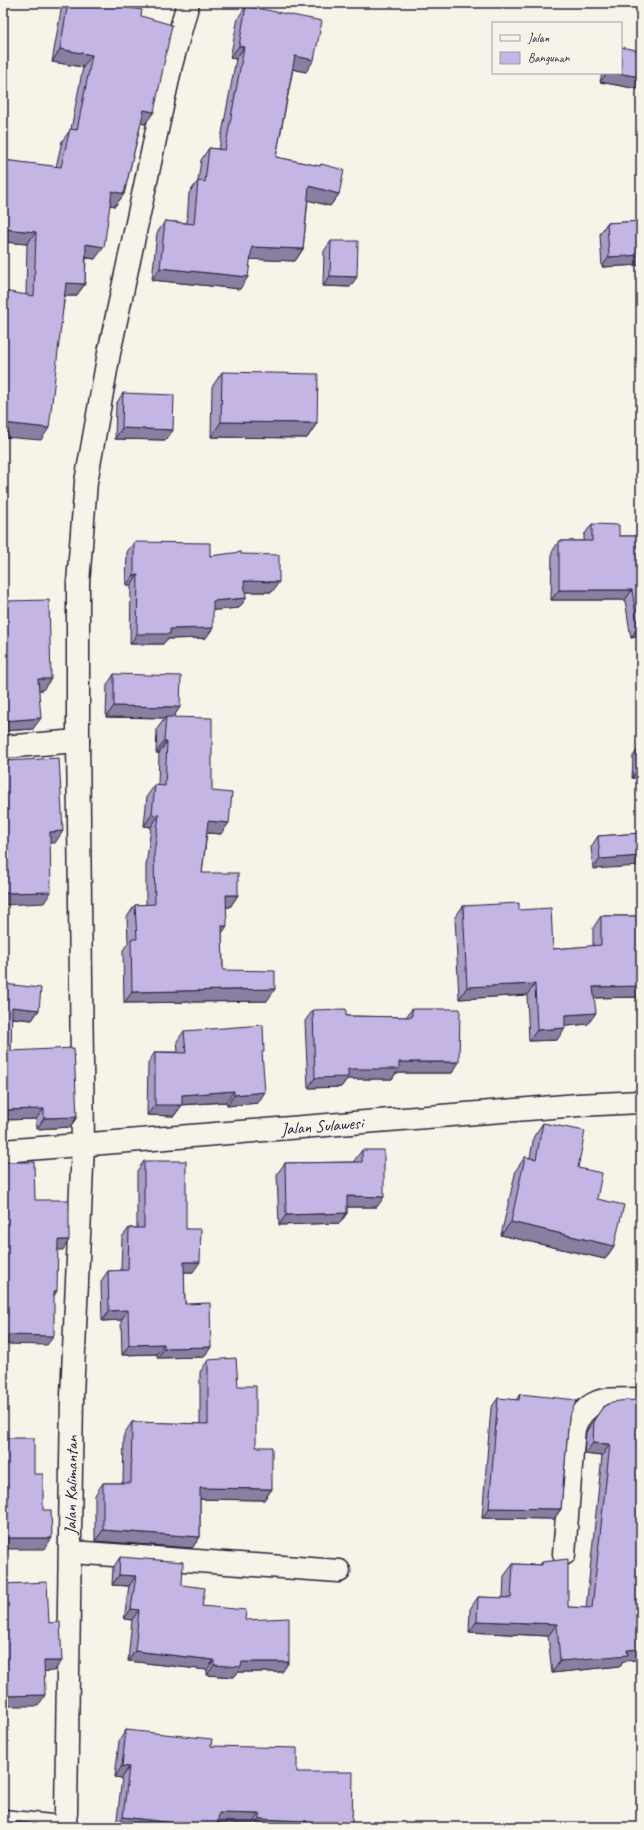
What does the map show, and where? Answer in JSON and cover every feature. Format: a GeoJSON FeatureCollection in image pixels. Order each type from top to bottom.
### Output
{"type":"FeatureCollection","features":[{"type":"Feature","properties":{"kind":"street","name":"Jalan Kalimantan"},"geometry":{"type":"LineString","coordinates":[[62,1827],[66,1813],[71,1552],[72,1396],[83,1144],[78,741],[78,583],[86,482],[109,353],[171,65],[188,3]]}},
{"type":"Feature","properties":{"kind":"street"},"geometry":{"type":"LineString","coordinates":[[3,747],[78,741]]}},
{"type":"Feature","properties":{"kind":"street","name":"Jalan Sulawesi"},"geometry":{"type":"LineString","coordinates":[[3,1150],[578,1105],[641,1102]]}},
{"type":"Feature","properties":{"kind":"street"},"geometry":{"type":"LineString","coordinates":[[564,1554],[574,1428],[579,1416],[588,1406],[595,1402],[603,1400],[641,1399]]}},
{"type":"Feature","properties":{"kind":"street"},"geometry":{"type":"LineString","coordinates":[[71,1552],[339,1571]]}},
{"type":"Feature","properties":{"kind":"street"},"geometry":{"type":"LineString","coordinates":[[3,1821],[62,1827]]}},
{"type":"Feature","properties":{"kind":"building"},"geometry":{"type":"Polygon","coordinates":[[[68,3],[102,3],[142,10],[141,16],[172,25],[154,112],[144,110],[124,194],[112,191],[104,247],[86,244],[85,284],[66,283],[49,428],[3,423],[3,291],[34,296],[36,232],[3,229],[3,160],[61,167],[70,129],[77,130],[92,55],[60,49],[68,3]]]}},
{"type":"Feature","properties":{"kind":"building"},"geometry":{"type":"Polygon","coordinates":[[[246,6],[322,21],[314,60],[295,56],[276,157],[320,166],[321,164],[344,170],[339,194],[309,186],[303,249],[252,247],[248,277],[160,268],[165,221],[194,224],[198,181],[205,182],[209,148],[225,150],[244,47],[239,46],[246,6]]]}},
{"type":"Feature","properties":{"kind":"building"},"geometry":{"type":"Polygon","coordinates":[[[622,47],[641,51],[641,77],[622,74],[622,47]]]}},
{"type":"Feature","properties":{"kind":"building"},"geometry":{"type":"Polygon","coordinates":[[[641,221],[641,255],[609,257],[607,223],[641,221]]]}},
{"type":"Feature","properties":{"kind":"building"},"geometry":{"type":"Polygon","coordinates":[[[331,241],[358,241],[357,277],[330,276],[331,241]]]}},
{"type":"Feature","properties":{"kind":"building"},"geometry":{"type":"Polygon","coordinates":[[[222,372],[318,374],[317,423],[221,422],[222,372]]]}},
{"type":"Feature","properties":{"kind":"building"},"geometry":{"type":"Polygon","coordinates":[[[123,393],[174,395],[173,430],[122,428],[123,393]]]}},
{"type":"Feature","properties":{"kind":"building"},"geometry":{"type":"Polygon","coordinates":[[[592,524],[619,525],[619,536],[641,536],[641,627],[638,627],[632,590],[559,590],[559,541],[592,541],[592,524]]]}},
{"type":"Feature","properties":{"kind":"building"},"geometry":{"type":"Polygon","coordinates":[[[134,542],[210,543],[210,556],[241,552],[241,554],[279,555],[279,582],[244,581],[246,598],[213,601],[213,628],[170,629],[170,634],[137,634],[138,575],[134,575],[134,542]]]}},
{"type":"Feature","properties":{"kind":"building"},"geometry":{"type":"Polygon","coordinates":[[[49,600],[51,679],[38,679],[41,718],[4,721],[3,726],[3,606],[5,605],[5,601],[49,600]]]}},
{"type":"Feature","properties":{"kind":"building"},"geometry":{"type":"Polygon","coordinates":[[[114,674],[181,676],[180,707],[114,706],[114,674]]]}},
{"type":"Feature","properties":{"kind":"building"},"geometry":{"type":"Polygon","coordinates":[[[166,717],[212,718],[212,791],[232,793],[229,823],[208,821],[202,873],[238,873],[238,895],[226,895],[227,926],[222,926],[223,970],[275,971],[275,989],[132,992],[131,939],[137,939],[135,905],[155,904],[154,854],[159,815],[152,814],[155,785],[165,786],[167,741],[164,741],[166,717]]]}},
{"type":"Feature","properties":{"kind":"building"},"geometry":{"type":"Polygon","coordinates":[[[3,745],[5,761],[59,758],[63,831],[50,832],[51,892],[3,893],[3,745]]]}},
{"type":"Feature","properties":{"kind":"building"},"geometry":{"type":"Polygon","coordinates":[[[640,746],[641,767],[639,767],[640,746]]]}},
{"type":"Feature","properties":{"kind":"building"},"geometry":{"type":"Polygon","coordinates":[[[641,833],[641,856],[600,859],[598,836],[641,833]]]}},
{"type":"Feature","properties":{"kind":"building"},"geometry":{"type":"Polygon","coordinates":[[[519,903],[519,910],[551,908],[553,949],[601,945],[601,916],[641,916],[641,986],[593,987],[596,1013],[565,1015],[565,1028],[537,1030],[535,984],[467,987],[463,906],[519,903]]]}},
{"type":"Feature","properties":{"kind":"building"},"geometry":{"type":"Polygon","coordinates":[[[3,984],[41,988],[39,1010],[12,1007],[11,1051],[74,1048],[77,1117],[44,1118],[44,1109],[3,1110],[3,984]]]}},
{"type":"Feature","properties":{"kind":"building"},"geometry":{"type":"Polygon","coordinates":[[[346,1009],[346,1016],[412,1017],[412,1009],[460,1009],[459,1062],[399,1062],[399,1069],[348,1069],[348,1077],[315,1078],[313,1010],[346,1009]]]}},
{"type":"Feature","properties":{"kind":"building"},"geometry":{"type":"Polygon","coordinates":[[[263,1025],[264,1052],[262,1052],[265,1092],[234,1095],[234,1091],[182,1095],[182,1105],[155,1105],[155,1052],[186,1053],[184,1031],[263,1025]]]}},
{"type":"Feature","properties":{"kind":"building"},"geometry":{"type":"Polygon","coordinates":[[[543,1123],[585,1131],[578,1168],[602,1173],[597,1199],[624,1205],[614,1246],[511,1222],[525,1157],[536,1159],[543,1123]]]}},
{"type":"Feature","properties":{"kind":"building"},"geometry":{"type":"Polygon","coordinates":[[[362,1150],[384,1150],[384,1197],[347,1196],[347,1213],[286,1215],[285,1163],[362,1162],[362,1150]]]}},
{"type":"Feature","properties":{"kind":"building"},"geometry":{"type":"Polygon","coordinates":[[[144,1161],[186,1161],[186,1229],[201,1229],[200,1262],[184,1262],[185,1304],[210,1303],[211,1347],[164,1348],[164,1344],[129,1345],[128,1310],[109,1311],[108,1271],[128,1270],[129,1228],[144,1228],[144,1161]]]}},
{"type":"Feature","properties":{"kind":"building"},"geometry":{"type":"Polygon","coordinates":[[[3,1162],[34,1162],[35,1200],[69,1200],[69,1240],[58,1240],[57,1291],[54,1291],[54,1336],[3,1335],[3,1162]]]}},
{"type":"Feature","properties":{"kind":"building"},"geometry":{"type":"Polygon","coordinates":[[[236,1358],[238,1386],[256,1386],[256,1447],[272,1447],[272,1489],[200,1488],[200,1537],[103,1530],[103,1483],[131,1483],[132,1422],[208,1424],[208,1360],[236,1358]]]}},
{"type":"Feature","properties":{"kind":"building"},"geometry":{"type":"Polygon","coordinates":[[[520,1394],[577,1400],[569,1417],[561,1509],[489,1508],[498,1398],[519,1400],[520,1394]]]}},
{"type":"Feature","properties":{"kind":"building"},"geometry":{"type":"Polygon","coordinates":[[[627,1400],[641,1401],[641,1649],[627,1650],[628,1655],[560,1661],[557,1624],[477,1621],[478,1597],[511,1598],[513,1564],[542,1565],[542,1562],[568,1559],[568,1607],[592,1608],[610,1444],[593,1443],[594,1420],[603,1407],[612,1402],[627,1400]]]}},
{"type":"Feature","properties":{"kind":"building"},"geometry":{"type":"Polygon","coordinates":[[[3,1438],[34,1438],[34,1474],[43,1474],[43,1510],[51,1510],[52,1538],[3,1538],[3,1438]]]}},
{"type":"Feature","properties":{"kind":"building"},"geometry":{"type":"Polygon","coordinates":[[[120,1557],[183,1562],[182,1585],[205,1588],[202,1606],[246,1610],[245,1620],[289,1618],[289,1662],[242,1662],[241,1667],[214,1665],[214,1660],[135,1651],[139,1610],[131,1609],[136,1576],[119,1575],[120,1557]]]}},
{"type":"Feature","properties":{"kind":"building"},"geometry":{"type":"Polygon","coordinates":[[[47,1582],[49,1623],[60,1622],[62,1661],[44,1661],[45,1695],[3,1696],[3,1584],[47,1582]]]}},
{"type":"Feature","properties":{"kind":"building"},"geometry":{"type":"Polygon","coordinates":[[[126,1730],[212,1739],[211,1746],[297,1748],[297,1772],[353,1772],[352,1827],[306,1827],[307,1821],[260,1819],[260,1814],[219,1813],[217,1827],[123,1817],[129,1767],[122,1766],[126,1730]]]}},
{"type":"Feature","properties":{"kind":"building"},"geometry":{"type":"Polygon","coordinates":[[[16,1822],[67,1827],[16,1827],[16,1822]]]}}]}
